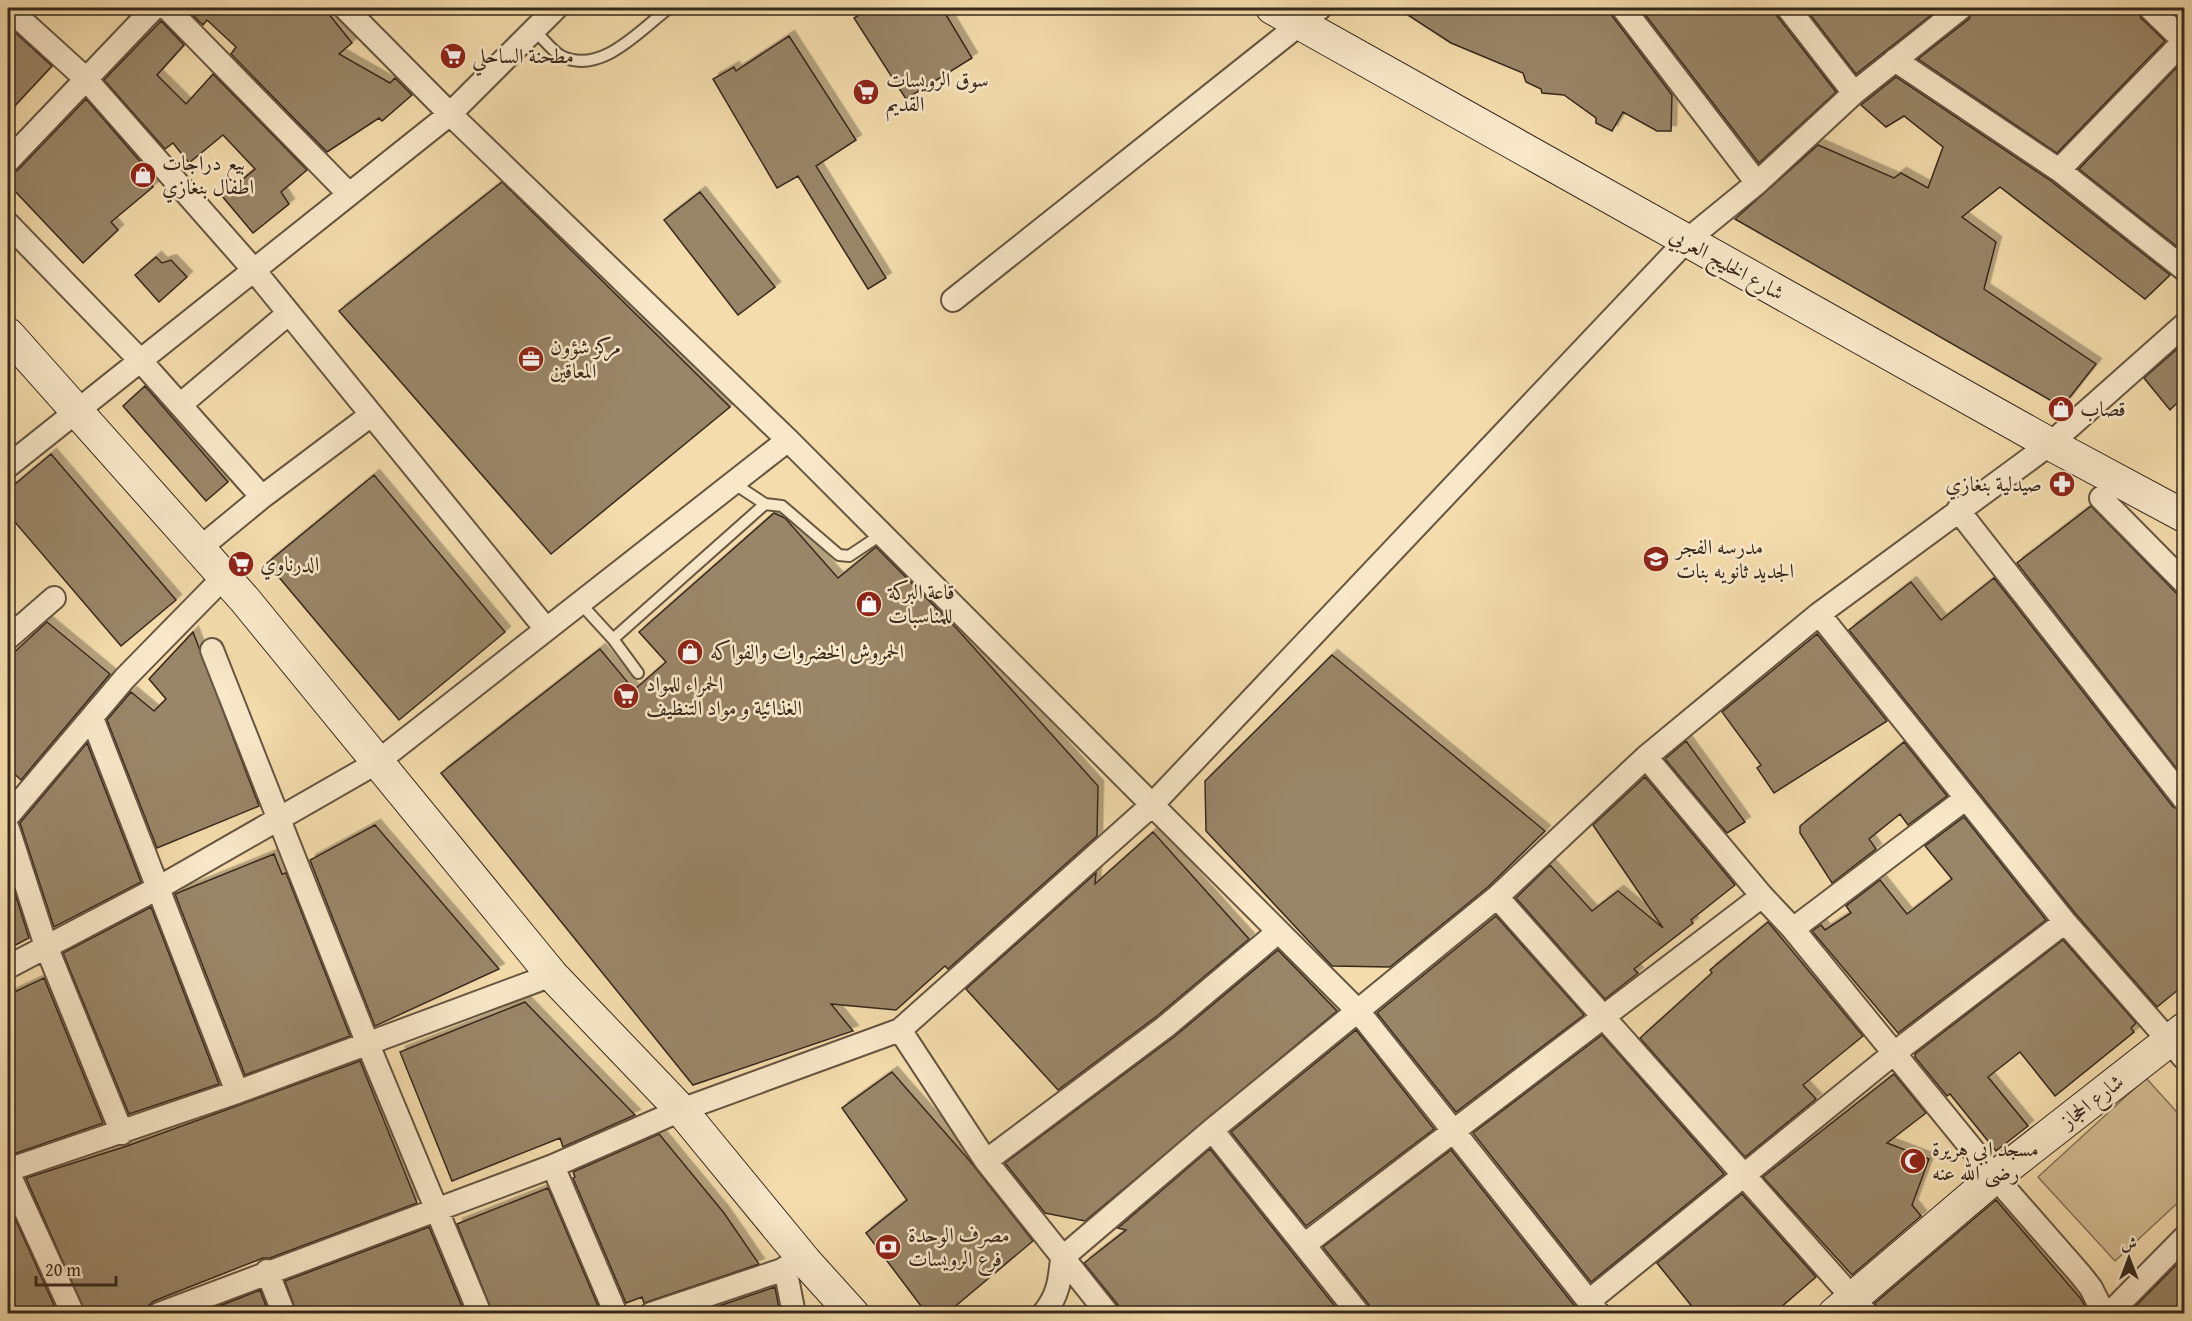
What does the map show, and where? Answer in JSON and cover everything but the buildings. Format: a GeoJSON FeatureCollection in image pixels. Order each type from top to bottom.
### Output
{"type":"FeatureCollection","features":[{"type":"Feature","properties":{"kind":"main road","name":"شارع الخليج العربي"},"geometry":{"type":"LineString","coordinates":[[1272,8],[1309,16],[1686,241],[2184,516]]}},
{"type":"Feature","properties":{"kind":"main road"},"geometry":{"type":"LineString","coordinates":[[8,334],[200,548],[552,975],[681,1110],[795,1265],[853,1314]]}},
{"type":"Feature","properties":{"kind":"main road","name":"شارع الحجاز"},"geometry":{"type":"LineString","coordinates":[[1851,1309],[1995,1178],[2179,1042]]}},
{"type":"Feature","properties":{"kind":"street"},"geometry":{"type":"LineString","coordinates":[[8,8],[85,78],[253,269],[546,629]]}},
{"type":"Feature","properties":{"kind":"street"},"geometry":{"type":"LineString","coordinates":[[8,161],[154,8]]}},
{"type":"Feature","properties":{"kind":"street"},"geometry":{"type":"LineString","coordinates":[[167,8],[348,194]]}},
{"type":"Feature","properties":{"kind":"street"},"geometry":{"type":"LineString","coordinates":[[345,8],[450,114],[788,440],[1358,1011],[1594,1307],[1745,1176],[1893,1054],[2066,922]]}},
{"type":"Feature","properties":{"kind":"street"},"geometry":{"type":"LineString","coordinates":[[8,466],[139,359],[450,114],[556,8]]}},
{"type":"Feature","properties":{"kind":"street"},"geometry":{"type":"LineString","coordinates":[[1623,8],[1757,183]]}},
{"type":"Feature","properties":{"kind":"street"},"geometry":{"type":"LineString","coordinates":[[1788,8],[1854,93]]}},
{"type":"Feature","properties":{"kind":"street"},"geometry":{"type":"LineString","coordinates":[[159,1314],[267,1271],[553,1166],[681,1110],[900,1030],[1152,806],[1686,241],[1757,183],[1854,93],[1961,8]]}},
{"type":"Feature","properties":{"kind":"street"},"geometry":{"type":"LineString","coordinates":[[2060,170],[2184,41],[2150,8]]}},
{"type":"Feature","properties":{"kind":"street"},"geometry":{"type":"LineString","coordinates":[[953,300],[1309,16]]}},
{"type":"Feature","properties":{"kind":"street"},"geometry":{"type":"LineString","coordinates":[[1895,60],[2060,170],[2184,269]]}},
{"type":"Feature","properties":{"kind":"street"},"geometry":{"type":"LineString","coordinates":[[8,224],[139,359],[262,497]]}},
{"type":"Feature","properties":{"kind":"street"},"geometry":{"type":"LineString","coordinates":[[180,405],[289,313]]}},
{"type":"Feature","properties":{"kind":"street"},"geometry":{"type":"LineString","coordinates":[[1043,1314],[1053,1302],[1060,1283],[1062,1258],[1212,1130],[1497,897],[1646,757],[1819,614],[2050,444],[2184,325]]}},
{"type":"Feature","properties":{"kind":"street"},"geometry":{"type":"LineString","coordinates":[[200,548],[262,497],[371,415]]}},
{"type":"Feature","properties":{"kind":"street"},"geometry":{"type":"LineString","coordinates":[[8,967],[158,888],[376,763],[788,440]]}},
{"type":"Feature","properties":{"kind":"street"},"geometry":{"type":"LineString","coordinates":[[2102,498],[2184,582]]}},
{"type":"Feature","properties":{"kind":"street"},"geometry":{"type":"LineString","coordinates":[[1958,510],[2184,799]]}},
{"type":"Feature","properties":{"kind":"street"},"geometry":{"type":"LineString","coordinates":[[8,816],[143,658],[224,577]]}},
{"type":"Feature","properties":{"kind":"street"},"geometry":{"type":"LineString","coordinates":[[8,638],[54,598]]}},
{"type":"Feature","properties":{"kind":"street"},"geometry":{"type":"LineString","coordinates":[[1819,614],[1965,799],[2066,922],[2179,1042]]}},
{"type":"Feature","properties":{"kind":"street"},"geometry":{"type":"LineString","coordinates":[[212,650],[368,1042],[480,1314]]}},
{"type":"Feature","properties":{"kind":"street"},"geometry":{"type":"LineString","coordinates":[[92,718],[237,1092]]}},
{"type":"Feature","properties":{"kind":"street"},"geometry":{"type":"LineString","coordinates":[[1646,757],[1762,896],[1793,929],[1995,1178],[2091,1288],[2104,1314]]}},
{"type":"Feature","properties":{"kind":"street"},"geometry":{"type":"LineString","coordinates":[[1793,929],[1965,799]]}},
{"type":"Feature","properties":{"kind":"street"},"geometry":{"type":"LineString","coordinates":[[8,829],[46,946],[122,1132]]}},
{"type":"Feature","properties":{"kind":"street"},"geometry":{"type":"LineString","coordinates":[[1304,1245],[1762,896]]}},
{"type":"Feature","properties":{"kind":"street"},"geometry":{"type":"LineString","coordinates":[[1497,897],[1745,1176],[1851,1309]]}},
{"type":"Feature","properties":{"kind":"street"},"geometry":{"type":"LineString","coordinates":[[986,1161],[1165,1027],[1278,932]]}},
{"type":"Feature","properties":{"kind":"street"},"geometry":{"type":"LineString","coordinates":[[73,1314],[8,1171],[237,1092],[552,975]]}},
{"type":"Feature","properties":{"kind":"street"},"geometry":{"type":"LineString","coordinates":[[900,1030],[986,1161],[1108,1314]]}},
{"type":"Feature","properties":{"kind":"street"},"geometry":{"type":"LineString","coordinates":[[1212,1130],[1359,1314]]}},
{"type":"Feature","properties":{"kind":"street"},"geometry":{"type":"LineString","coordinates":[[553,1166],[616,1314]]}},
{"type":"Feature","properties":{"kind":"street"},"geometry":{"type":"LineString","coordinates":[[2109,1314],[2184,1238]]}},
{"type":"Feature","properties":{"kind":"street"},"geometry":{"type":"LineString","coordinates":[[651,1314],[795,1265],[794,1314]]}},
{"type":"Feature","properties":{"kind":"street"},"geometry":{"type":"LineString","coordinates":[[267,1271],[284,1314]]}},
{"type":"Feature","properties":{"kind":"lane"},"geometry":{"type":"LineString","coordinates":[[534,30],[560,55],[582,62],[608,55],[669,8]]}},
{"type":"Feature","properties":{"kind":"lane"},"geometry":{"type":"LineString","coordinates":[[733,483],[765,504],[782,506],[839,555],[849,556],[882,534]]}},
{"type":"Feature","properties":{"kind":"lane"},"geometry":{"type":"LineString","coordinates":[[613,639],[765,504]]}},
{"type":"Feature","properties":{"kind":"lane"},"geometry":{"type":"LineString","coordinates":[[580,603],[613,639],[638,673]]}},
{"type":"Feature","properties":{"kind":"shaded area"},"geometry":{"type":"Polygon","coordinates":[[[2146,1078],[2184,1120],[2184,1197],[2115,1261],[2038,1177],[2146,1078]]]}},
{"type":"Feature","properties":{"kind":"place","name":"مطحنة الساحلي"},"geometry":{"type":"Point","coordinates":[453,56]}},
{"type":"Feature","properties":{"kind":"place","name":"سوق الرويسات القديم"},"geometry":{"type":"Point","coordinates":[866,92]}},
{"type":"Feature","properties":{"kind":"place","name":"بيع دراجات اطفال بنغازي"},"geometry":{"type":"Point","coordinates":[143,175]}},
{"type":"Feature","properties":{"kind":"place","name":"مركز شؤون المعاقين"},"geometry":{"type":"Point","coordinates":[531,359]}},
{"type":"Feature","properties":{"kind":"place","name":"قصاب"},"geometry":{"type":"Point","coordinates":[2061,409]}},
{"type":"Feature","properties":{"kind":"place","name":"صيدلية بنغازي"},"geometry":{"type":"Point","coordinates":[2062,484]}},
{"type":"Feature","properties":{"kind":"place","name":"مدرسه الفجر الجديد ثانويه بنات"},"geometry":{"type":"Point","coordinates":[1656,559]}},
{"type":"Feature","properties":{"kind":"place","name":"الدرناوي"},"geometry":{"type":"Point","coordinates":[241,564]}},
{"type":"Feature","properties":{"kind":"place","name":"قاعة البركة للمناسبات"},"geometry":{"type":"Point","coordinates":[869,604]}},
{"type":"Feature","properties":{"kind":"place","name":"الحمروش الخضروات والفواكه"},"geometry":{"type":"Point","coordinates":[690,652]}},
{"type":"Feature","properties":{"kind":"place","name":"الحمراء للمواد الغذائية و مواد التنظيف"},"geometry":{"type":"Point","coordinates":[626,696]}},
{"type":"Feature","properties":{"kind":"place","name":"مسجد ابي هريرة رضى الله عنه"},"geometry":{"type":"Point","coordinates":[1913,1161]}},
{"type":"Feature","properties":{"kind":"place","name":"مصرف الوحدة فرع الرويسات"},"geometry":{"type":"Point","coordinates":[888,1247]}}]}
